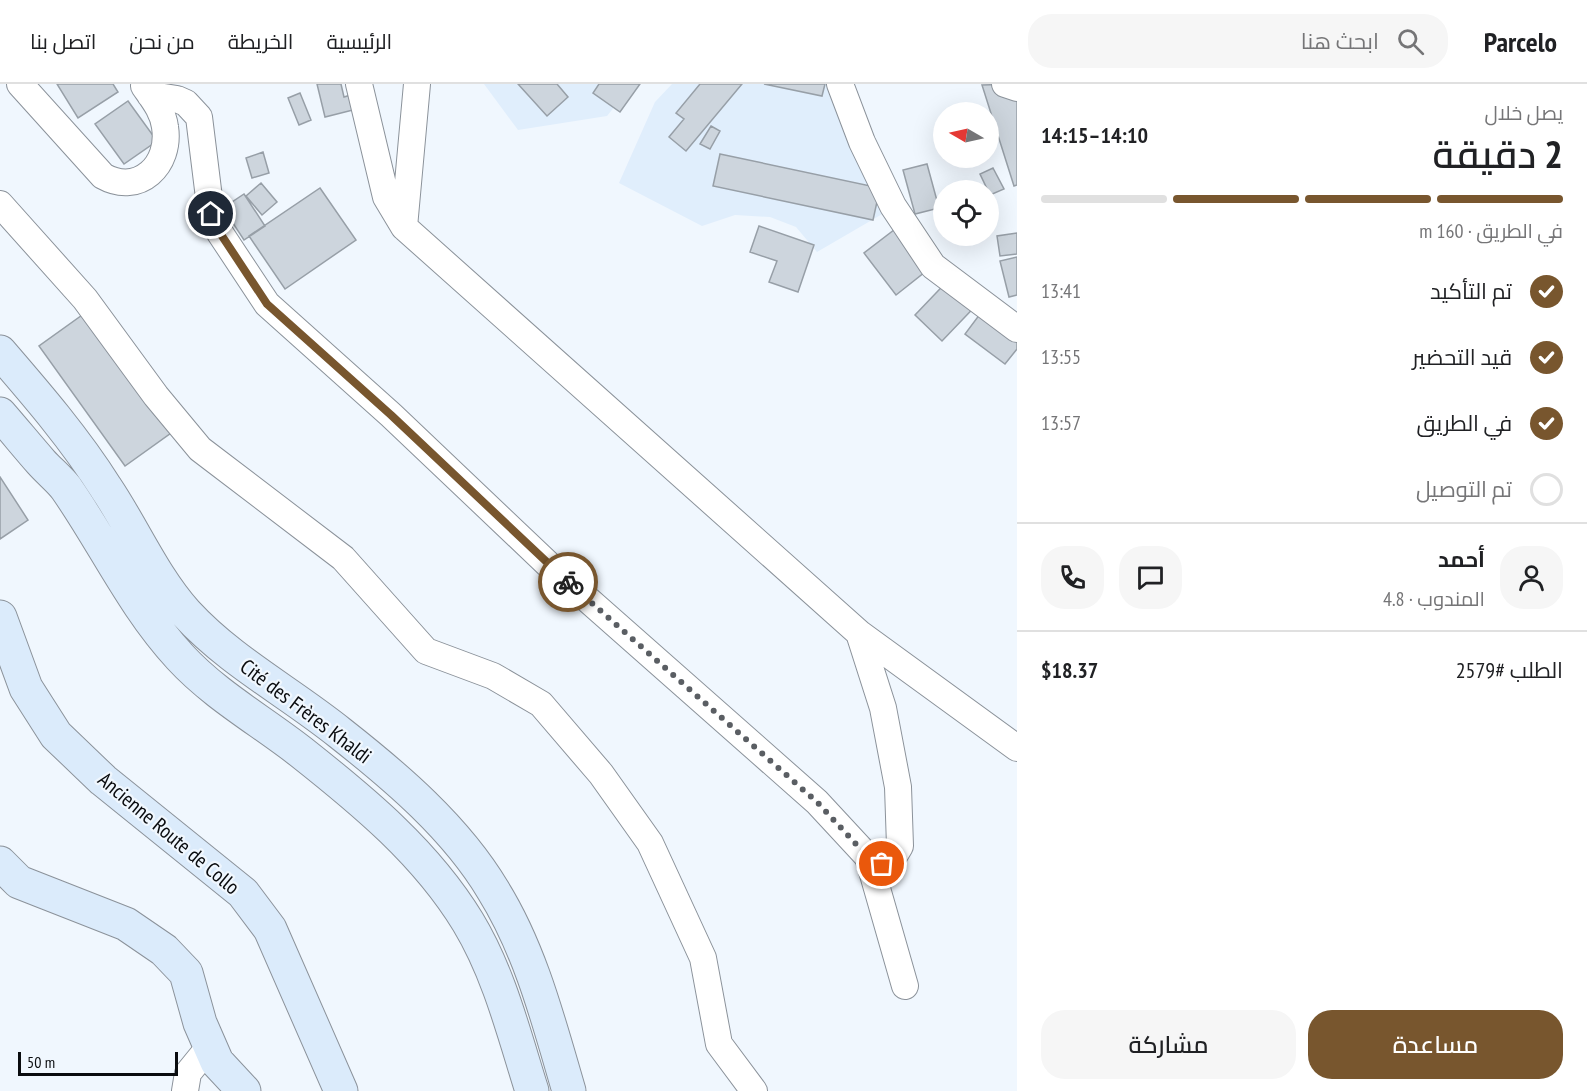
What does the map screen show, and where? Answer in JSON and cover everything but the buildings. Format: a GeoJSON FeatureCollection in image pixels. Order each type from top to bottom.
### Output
{"type":"FeatureCollection","features":[{"type":"Feature","properties":{"kind":"main road","name":"Cité des Frères Khaldi"},"geometry":{"type":"LineString","coordinates":[[0,352],[85,455],[159,575],[184,610],[217,646],[295,699],[399,782],[468,856],[493,889],[515,931],[534,978],[569,1091]]}},
{"type":"Feature","properties":{"kind":"main road","name":"Cité des Frères Khaldi"},"geometry":{"type":"LineString","coordinates":[[0,414],[65,487],[148,621],[180,657],[205,682],[299,750],[366,805],[409,846],[446,890],[468,922],[504,1000],[532,1091]]}},
{"type":"Feature","properties":{"kind":"main road","name":"Ancienne Route de Collo"},"geometry":{"type":"LineString","coordinates":[[0,618],[26,688],[56,735],[103,780],[243,893],[270,929],[341,1091]]}},
{"type":"Feature","properties":{"kind":"main road"},"geometry":{"type":"LineString","coordinates":[[0,863],[19,882],[126,924],[164,950],[186,973],[200,1023],[217,1062],[244,1091]]}},
{"type":"Feature","properties":{"kind":"street"},"geometry":{"type":"LineString","coordinates":[[20,84],[103,176],[120,183],[130,183],[147,177],[163,152],[166,130],[164,118],[146,89]]}},
{"type":"Feature","properties":{"kind":"street"},"geometry":{"type":"LineString","coordinates":[[359,84],[386,197],[404,227],[859,633],[1017,748]]}},
{"type":"Feature","properties":{"kind":"street"},"geometry":{"type":"LineString","coordinates":[[404,227],[417,84]]}},
{"type":"Feature","properties":{"kind":"street"},"geometry":{"type":"LineString","coordinates":[[840,84],[862,142],[893,206],[933,266],[1017,329]]}},
{"type":"Feature","properties":{"kind":"street"},"geometry":{"type":"LineString","coordinates":[[1005,84],[1017,88]]}},
{"type":"Feature","properties":{"kind":"street"},"geometry":{"type":"LineString","coordinates":[[146,89],[186,103],[199,117],[211,214],[220,233],[267,304],[391,415],[552,568],[817,802],[868,857],[882,864],[891,861],[900,846],[898,787],[883,708],[859,633]]}},
{"type":"Feature","properties":{"kind":"street"},"geometry":{"type":"LineString","coordinates":[[0,204],[85,299],[156,396],[200,449],[343,558],[426,651],[493,676],[541,704],[600,774],[650,843],[703,958],[719,1044],[754,1091]]}},
{"type":"Feature","properties":{"kind":"street"},"geometry":{"type":"LineString","coordinates":[[868,857],[905,986]]}},
{"type":"Feature","properties":{"kind":"street"},"geometry":{"type":"LineString","coordinates":[[185,1091],[188,1073],[210,1046]]}},
{"type":"Feature","properties":{"kind":"shaded area"},"geometry":{"type":"Polygon","coordinates":[[[484,84],[633,84],[607,116],[518,130],[484,84]]]}},
{"type":"Feature","properties":{"kind":"shaded area"},"geometry":{"type":"Polygon","coordinates":[[[672,84],[830,84],[884,213],[817,252],[796,227],[770,217],[735,215],[702,226],[619,183],[655,102],[672,84]]]}},
{"type":"Feature","properties":{"kind":"way so far"},"geometry":{"type":"LineString","coordinates":[[568,582],[817,802],[868,857],[882,864]]}},
{"type":"Feature","properties":{"kind":"route"},"geometry":{"type":"LineString","coordinates":[[211,214],[220,233],[267,304],[391,415],[568,582]]}}]}
